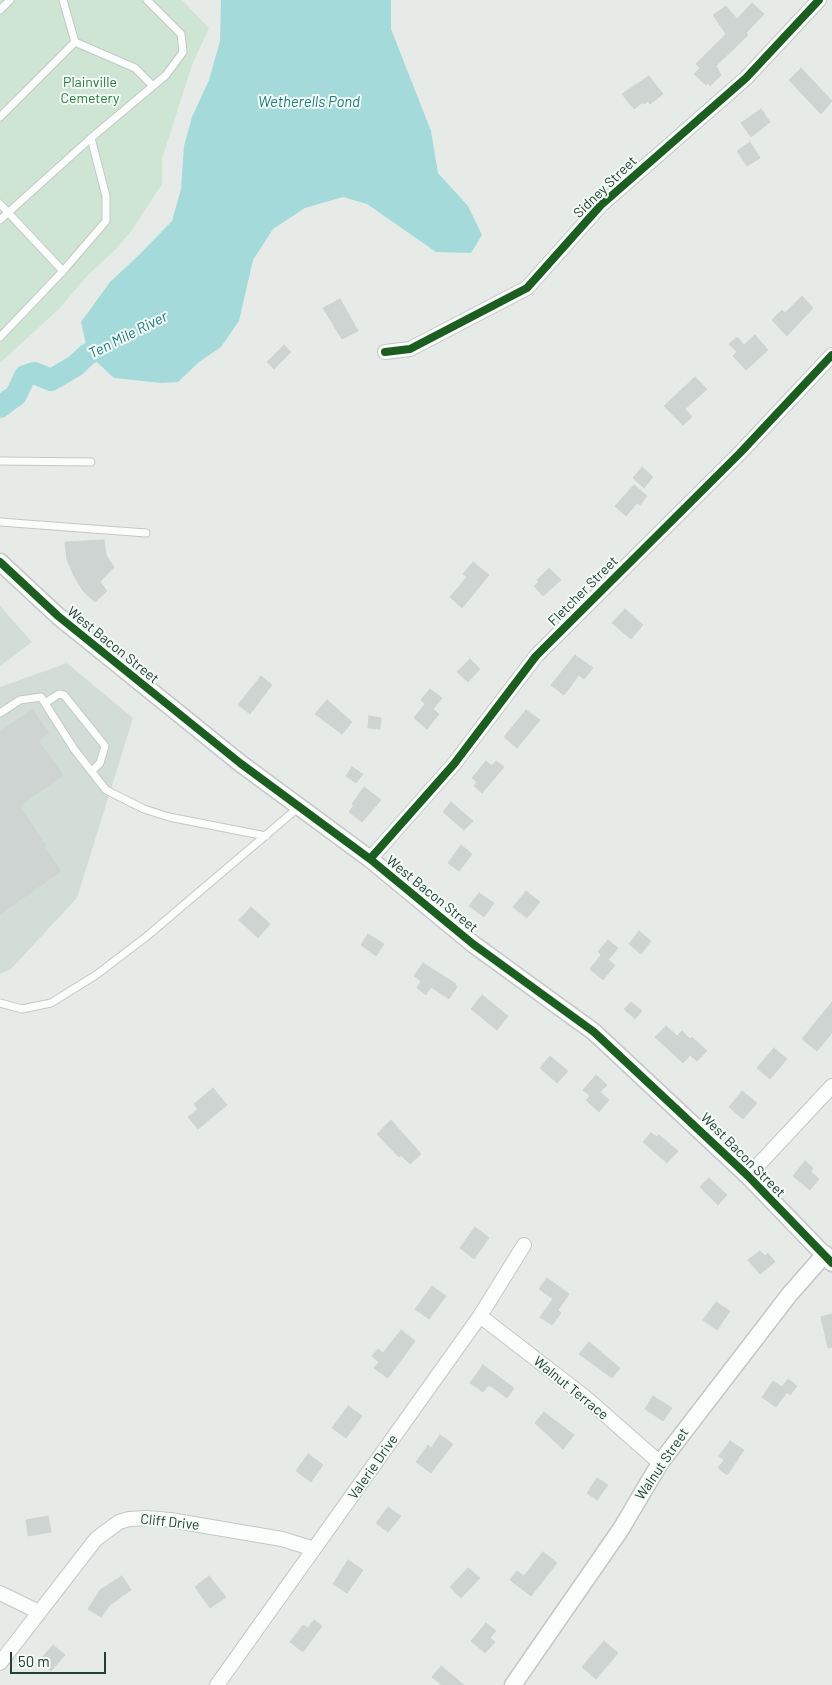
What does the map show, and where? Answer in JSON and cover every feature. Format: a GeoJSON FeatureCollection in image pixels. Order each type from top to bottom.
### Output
{"type":"FeatureCollection","features":[{"type":"Feature","properties":{"kind":"street","name":"Sidney Street"},"geometry":{"type":"LineString","coordinates":[[385,352],[410,349],[527,288],[601,205],[746,78],[819,0]]}},
{"type":"Feature","properties":{"kind":"street","name":"Fletcher Street"},"geometry":{"type":"LineString","coordinates":[[370,859],[454,764],[536,656],[740,453],[832,355]]}},
{"type":"Feature","properties":{"kind":"street","name":"West Bacon Street"},"geometry":{"type":"LineString","coordinates":[[0,562],[58,616],[299,807],[370,859],[473,944],[594,1032],[748,1176],[828,1258]]}},
{"type":"Feature","properties":{"kind":"street"},"geometry":{"type":"LineString","coordinates":[[748,1176],[832,1086]]}},
{"type":"Feature","properties":{"kind":"street","name":"Valerie Drive"},"geometry":{"type":"LineString","coordinates":[[217,1685],[480,1316],[524,1245]]}},
{"type":"Feature","properties":{"kind":"street","name":"Walnut Street"},"geometry":{"type":"LineString","coordinates":[[513,1685],[620,1528],[660,1463],[789,1294],[828,1258]]}},
{"type":"Feature","properties":{"kind":"street","name":"Walnut Terrace"},"geometry":{"type":"LineString","coordinates":[[480,1316],[585,1397],[660,1463]]}},
{"type":"Feature","properties":{"kind":"street","name":"Cliff Drive"},"geometry":{"type":"LineString","coordinates":[[0,1663],[96,1540],[119,1522],[129,1519],[147,1518],[180,1522],[282,1539],[314,1549]]}},
{"type":"Feature","properties":{"kind":"street"},"geometry":{"type":"LineString","coordinates":[[0,1593],[39,1612]]}},
{"type":"Feature","properties":{"kind":"lane"},"geometry":{"type":"LineString","coordinates":[[0,10],[10,0]]}},
{"type":"Feature","properties":{"kind":"lane"},"geometry":{"type":"LineString","coordinates":[[62,0],[75,42],[135,68],[153,86]]}},
{"type":"Feature","properties":{"kind":"lane"},"geometry":{"type":"LineString","coordinates":[[0,220],[91,138],[166,75],[183,52],[182,34],[147,0]]}},
{"type":"Feature","properties":{"kind":"lane"},"geometry":{"type":"LineString","coordinates":[[0,116],[75,42]]}},
{"type":"Feature","properties":{"kind":"lane"},"geometry":{"type":"LineString","coordinates":[[0,337],[63,271],[106,221],[106,196],[91,138]]}},
{"type":"Feature","properties":{"kind":"lane"},"geometry":{"type":"LineString","coordinates":[[0,204],[63,271]]}},
{"type":"Feature","properties":{"kind":"lane"},"geometry":{"type":"LineString","coordinates":[[0,461],[91,462]]}},
{"type":"Feature","properties":{"kind":"lane"},"geometry":{"type":"LineString","coordinates":[[0,522],[146,533]]}},
{"type":"Feature","properties":{"kind":"lane"},"geometry":{"type":"LineString","coordinates":[[45,703],[59,694],[64,695],[105,746],[100,763],[92,771]]}},
{"type":"Feature","properties":{"kind":"lane"},"geometry":{"type":"LineString","coordinates":[[0,713],[20,700],[41,696],[74,749],[106,790],[144,809],[169,817],[266,836]]}},
{"type":"Feature","properties":{"kind":"lane"},"geometry":{"type":"LineString","coordinates":[[0,1003],[22,1009],[51,1003],[96,975],[146,937],[299,807]]}},
{"type":"Feature","properties":{"kind":"shaded area"},"geometry":{"type":"Polygon","coordinates":[[[0,606],[32,642],[0,666],[0,606]]]}},
{"type":"Feature","properties":{"kind":"shaded area"},"geometry":{"type":"Polygon","coordinates":[[[67,663],[133,718],[77,898],[11,969],[0,974],[0,687],[67,663]]]}},
{"type":"Feature","properties":{"kind":"green space","name":"Plainville Cemetery"},"geometry":{"type":"Polygon","coordinates":[[[0,0],[182,0],[209,28],[192,65],[162,159],[162,184],[132,230],[116,249],[87,276],[59,309],[0,363],[0,0]]]}},
{"type":"Feature","properties":{"kind":"water","name":"Wetherells Pond"},"geometry":{"type":"Polygon","coordinates":[[[221,0],[391,0],[391,29],[431,131],[438,173],[468,206],[482,235],[471,253],[436,252],[367,204],[343,197],[305,208],[273,229],[253,260],[239,321],[221,347],[199,362],[178,382],[162,383],[114,378],[88,354],[81,322],[110,282],[172,221],[181,189],[184,146],[192,117],[209,80],[220,41],[221,0]]]}},
{"type":"Feature","properties":{"kind":"building"},"geometry":{"type":"Polygon","coordinates":[[[752,3],[764,14],[746,33],[748,35],[716,66],[721,75],[710,86],[708,83],[706,85],[694,74],[700,68],[696,64],[726,34],[713,15],[726,6],[737,19],[752,3]]]}},
{"type":"Feature","properties":{"kind":"building"},"geometry":{"type":"Polygon","coordinates":[[[801,68],[832,101],[821,114],[789,80],[801,68]]]}},
{"type":"Feature","properties":{"kind":"building"},"geometry":{"type":"Polygon","coordinates":[[[649,76],[663,94],[650,104],[648,101],[644,104],[643,102],[634,109],[622,94],[649,76]]]}},
{"type":"Feature","properties":{"kind":"building"},"geometry":{"type":"Polygon","coordinates":[[[761,109],[770,122],[751,137],[741,123],[761,109]]]}},
{"type":"Feature","properties":{"kind":"building"},"geometry":{"type":"Polygon","coordinates":[[[750,142],[760,158],[747,166],[737,151],[750,142]]]}},
{"type":"Feature","properties":{"kind":"building"},"geometry":{"type":"Polygon","coordinates":[[[802,296],[813,308],[787,336],[772,320],[782,310],[785,313],[802,296]]]}},
{"type":"Feature","properties":{"kind":"building"},"geometry":{"type":"Polygon","coordinates":[[[340,299],[358,331],[342,339],[323,308],[340,299]]]}},
{"type":"Feature","properties":{"kind":"building"},"geometry":{"type":"Polygon","coordinates":[[[755,335],[768,350],[746,370],[733,356],[737,352],[729,344],[737,337],[744,345],[755,335]]]}},
{"type":"Feature","properties":{"kind":"building"},"geometry":{"type":"Polygon","coordinates":[[[284,345],[291,352],[274,369],[267,362],[284,345]]]}},
{"type":"Feature","properties":{"kind":"building"},"geometry":{"type":"Polygon","coordinates":[[[695,377],[707,389],[685,409],[692,417],[683,425],[664,406],[695,377]]]}},
{"type":"Feature","properties":{"kind":"building"},"geometry":{"type":"Polygon","coordinates":[[[642,467],[653,477],[644,488],[633,478],[642,467]]]}},
{"type":"Feature","properties":{"kind":"building"},"geometry":{"type":"Polygon","coordinates":[[[634,485],[647,496],[640,505],[637,503],[626,516],[615,506],[634,485]]]}},
{"type":"Feature","properties":{"kind":"building"},"geometry":{"type":"Polygon","coordinates":[[[104,540],[106,555],[114,567],[100,582],[107,591],[95,602],[83,591],[74,576],[67,560],[65,542],[104,540]]]}},
{"type":"Feature","properties":{"kind":"building"},"geometry":{"type":"Polygon","coordinates":[[[473,562],[489,575],[462,608],[450,597],[467,577],[463,574],[473,562]]]}},
{"type":"Feature","properties":{"kind":"building"},"geometry":{"type":"Polygon","coordinates":[[[549,568],[561,580],[543,596],[534,586],[539,582],[537,580],[549,568]]]}},
{"type":"Feature","properties":{"kind":"building"},"geometry":{"type":"Polygon","coordinates":[[[625,609],[643,625],[631,639],[612,623],[625,609]]]}},
{"type":"Feature","properties":{"kind":"building"},"geometry":{"type":"Polygon","coordinates":[[[575,655],[593,668],[584,679],[579,675],[564,695],[551,685],[575,655]]]}},
{"type":"Feature","properties":{"kind":"building"},"geometry":{"type":"Polygon","coordinates":[[[470,659],[480,669],[468,682],[457,672],[470,659]]]}},
{"type":"Feature","properties":{"kind":"building"},"geometry":{"type":"Polygon","coordinates":[[[261,676],[272,685],[250,714],[238,705],[261,676]]]}},
{"type":"Feature","properties":{"kind":"building"},"geometry":{"type":"Polygon","coordinates":[[[430,689],[442,698],[433,709],[439,714],[427,729],[414,718],[425,704],[421,700],[430,689]]]}},
{"type":"Feature","properties":{"kind":"building"},"geometry":{"type":"Polygon","coordinates":[[[327,700],[352,722],[342,734],[315,714],[327,700]]]}},
{"type":"Feature","properties":{"kind":"building"},"geometry":{"type":"Polygon","coordinates":[[[32,709],[49,733],[38,740],[63,775],[19,806],[46,845],[44,847],[61,871],[0,914],[0,732],[32,709]]]}},
{"type":"Feature","properties":{"kind":"building"},"geometry":{"type":"Polygon","coordinates":[[[526,710],[540,720],[517,748],[504,737],[526,710]]]}},
{"type":"Feature","properties":{"kind":"building"},"geometry":{"type":"Polygon","coordinates":[[[369,716],[381,718],[380,729],[368,728],[369,716]]]}},
{"type":"Feature","properties":{"kind":"building"},"geometry":{"type":"Polygon","coordinates":[[[486,761],[492,766],[496,761],[504,767],[482,793],[474,786],[477,782],[472,778],[486,761]]]}},
{"type":"Feature","properties":{"kind":"building"},"geometry":{"type":"Polygon","coordinates":[[[352,767],[363,774],[356,783],[346,776],[352,767]]]}},
{"type":"Feature","properties":{"kind":"building"},"geometry":{"type":"Polygon","coordinates":[[[364,787],[381,800],[362,822],[349,812],[354,805],[352,804],[364,787]]]}},
{"type":"Feature","properties":{"kind":"building"},"geometry":{"type":"Polygon","coordinates":[[[451,802],[473,821],[464,830],[443,812],[451,802]]]}},
{"type":"Feature","properties":{"kind":"building"},"geometry":{"type":"Polygon","coordinates":[[[461,845],[472,854],[459,871],[448,863],[461,845]]]}},
{"type":"Feature","properties":{"kind":"building"},"geometry":{"type":"Polygon","coordinates":[[[526,891],[540,902],[527,918],[513,907],[526,891]]]}},
{"type":"Feature","properties":{"kind":"building"},"geometry":{"type":"Polygon","coordinates":[[[479,893],[494,903],[484,917],[469,906],[479,893]]]}},
{"type":"Feature","properties":{"kind":"building"},"geometry":{"type":"Polygon","coordinates":[[[251,907],[270,924],[258,938],[239,920],[251,907]]]}},
{"type":"Feature","properties":{"kind":"building"},"geometry":{"type":"Polygon","coordinates":[[[639,931],[651,941],[641,954],[629,944],[639,931]]]}},
{"type":"Feature","properties":{"kind":"building"},"geometry":{"type":"Polygon","coordinates":[[[368,934],[384,944],[376,956],[361,945],[368,934]]]}},
{"type":"Feature","properties":{"kind":"building"},"geometry":{"type":"Polygon","coordinates":[[[608,940],[618,948],[608,960],[615,965],[603,980],[590,969],[601,955],[598,952],[608,940]]]}},
{"type":"Feature","properties":{"kind":"building"},"geometry":{"type":"Polygon","coordinates":[[[423,963],[456,984],[455,986],[457,987],[449,999],[431,987],[426,995],[417,988],[421,981],[414,976],[423,963]]]}},
{"type":"Feature","properties":{"kind":"building"},"geometry":{"type":"Polygon","coordinates":[[[482,995],[508,1016],[497,1030],[471,1009],[482,995]]]}},
{"type":"Feature","properties":{"kind":"building"},"geometry":{"type":"Polygon","coordinates":[[[631,1002],[642,1011],[635,1019],[624,1009],[631,1002]]]}},
{"type":"Feature","properties":{"kind":"building"},"geometry":{"type":"Polygon","coordinates":[[[832,1002],[832,1033],[817,1051],[802,1039],[832,1002]]]}},
{"type":"Feature","properties":{"kind":"building"},"geometry":{"type":"Polygon","coordinates":[[[666,1026],[677,1036],[682,1031],[690,1039],[692,1037],[707,1051],[697,1061],[690,1055],[683,1063],[655,1037],[666,1026]]]}},
{"type":"Feature","properties":{"kind":"building"},"geometry":{"type":"Polygon","coordinates":[[[774,1048],[787,1059],[770,1079],[757,1068],[774,1048]]]}},
{"type":"Feature","properties":{"kind":"building"},"geometry":{"type":"Polygon","coordinates":[[[550,1056],[568,1071],[557,1083],[540,1068],[550,1056]]]}},
{"type":"Feature","properties":{"kind":"building"},"geometry":{"type":"Polygon","coordinates":[[[596,1075],[607,1085],[600,1092],[609,1100],[599,1112],[586,1100],[590,1096],[583,1090],[596,1075]]]}},
{"type":"Feature","properties":{"kind":"building"},"geometry":{"type":"Polygon","coordinates":[[[213,1088],[227,1105],[198,1129],[188,1117],[198,1109],[194,1104],[213,1088]]]}},
{"type":"Feature","properties":{"kind":"building"},"geometry":{"type":"Polygon","coordinates":[[[742,1091],[757,1103],[743,1119],[729,1107],[742,1091]]]}},
{"type":"Feature","properties":{"kind":"building"},"geometry":{"type":"Polygon","coordinates":[[[391,1120],[421,1154],[410,1164],[401,1155],[399,1157],[377,1134],[391,1120]]]}},
{"type":"Feature","properties":{"kind":"building"},"geometry":{"type":"Polygon","coordinates":[[[651,1133],[657,1137],[659,1135],[678,1151],[667,1163],[643,1142],[651,1133]]]}},
{"type":"Feature","properties":{"kind":"building"},"geometry":{"type":"Polygon","coordinates":[[[805,1161],[813,1168],[811,1172],[819,1179],[810,1190],[793,1176],[805,1161]]]}},
{"type":"Feature","properties":{"kind":"building"},"geometry":{"type":"Polygon","coordinates":[[[709,1178],[727,1195],[718,1205],[700,1187],[709,1178]]]}},
{"type":"Feature","properties":{"kind":"building"},"geometry":{"type":"Polygon","coordinates":[[[475,1227],[489,1238],[474,1259],[460,1248],[475,1227]]]}},
{"type":"Feature","properties":{"kind":"building"},"geometry":{"type":"Polygon","coordinates":[[[760,1251],[765,1256],[768,1253],[775,1262],[760,1274],[748,1260],[760,1251]]]}},
{"type":"Feature","properties":{"kind":"building"},"geometry":{"type":"Polygon","coordinates":[[[547,1278],[569,1294],[558,1310],[561,1313],[552,1325],[540,1317],[553,1299],[539,1289],[547,1278]]]}},
{"type":"Feature","properties":{"kind":"building"},"geometry":{"type":"Polygon","coordinates":[[[432,1286],[446,1296],[429,1319],[415,1309],[432,1286]]]}},
{"type":"Feature","properties":{"kind":"building"},"geometry":{"type":"Polygon","coordinates":[[[716,1302],[730,1311],[717,1330],[703,1320],[716,1302]]]}},
{"type":"Feature","properties":{"kind":"building"},"geometry":{"type":"Polygon","coordinates":[[[832,1314],[832,1347],[828,1348],[821,1317],[832,1314]]]}},
{"type":"Feature","properties":{"kind":"building"},"geometry":{"type":"Polygon","coordinates":[[[401,1330],[415,1341],[388,1378],[374,1368],[379,1362],[372,1356],[378,1349],[383,1353],[401,1330]]]}},
{"type":"Feature","properties":{"kind":"building"},"geometry":{"type":"Polygon","coordinates":[[[589,1342],[620,1368],[612,1378],[579,1354],[589,1342]]]}},
{"type":"Feature","properties":{"kind":"building"},"geometry":{"type":"Polygon","coordinates":[[[483,1365],[514,1388],[507,1398],[489,1385],[483,1392],[470,1383],[483,1365]]]}},
{"type":"Feature","properties":{"kind":"building"},"geometry":{"type":"Polygon","coordinates":[[[788,1379],[797,1386],[790,1395],[787,1392],[776,1407],[762,1397],[773,1381],[782,1387],[788,1379]]]}},
{"type":"Feature","properties":{"kind":"building"},"geometry":{"type":"Polygon","coordinates":[[[653,1396],[672,1408],[663,1421],[645,1409],[653,1396]]]}},
{"type":"Feature","properties":{"kind":"building"},"geometry":{"type":"Polygon","coordinates":[[[348,1406],[362,1416],[346,1438],[332,1428],[348,1406]]]}},
{"type":"Feature","properties":{"kind":"building"},"geometry":{"type":"Polygon","coordinates":[[[544,1412],[574,1435],[563,1449],[535,1423],[544,1412]]]}},
{"type":"Feature","properties":{"kind":"building"},"geometry":{"type":"Polygon","coordinates":[[[440,1435],[453,1444],[431,1473],[416,1462],[428,1445],[431,1448],[440,1435]]]}},
{"type":"Feature","properties":{"kind":"building"},"geometry":{"type":"Polygon","coordinates":[[[730,1441],[744,1450],[727,1475],[718,1468],[724,1460],[719,1456],[730,1441]]]}},
{"type":"Feature","properties":{"kind":"building"},"geometry":{"type":"Polygon","coordinates":[[[308,1454],[323,1465],[311,1482],[296,1471],[308,1454]]]}},
{"type":"Feature","properties":{"kind":"building"},"geometry":{"type":"Polygon","coordinates":[[[597,1478],[608,1485],[597,1500],[587,1493],[597,1478]]]}},
{"type":"Feature","properties":{"kind":"building"},"geometry":{"type":"Polygon","coordinates":[[[388,1507],[401,1516],[388,1532],[376,1523],[388,1507]]]}},
{"type":"Feature","properties":{"kind":"building"},"geometry":{"type":"Polygon","coordinates":[[[48,1516],[51,1532],[28,1536],[26,1520],[48,1516]]]}},
{"type":"Feature","properties":{"kind":"building"},"geometry":{"type":"Polygon","coordinates":[[[543,1552],[557,1563],[531,1596],[510,1580],[517,1571],[524,1576],[543,1552]]]}},
{"type":"Feature","properties":{"kind":"building"},"geometry":{"type":"Polygon","coordinates":[[[348,1560],[363,1570],[347,1593],[333,1584],[348,1560]]]}},
{"type":"Feature","properties":{"kind":"building"},"geometry":{"type":"Polygon","coordinates":[[[468,1568],[480,1578],[461,1598],[450,1587],[468,1568]]]}},
{"type":"Feature","properties":{"kind":"building"},"geometry":{"type":"Polygon","coordinates":[[[122,1576],[131,1590],[110,1605],[101,1617],[88,1609],[100,1590],[122,1576]]]}},
{"type":"Feature","properties":{"kind":"building"},"geometry":{"type":"Polygon","coordinates":[[[209,1576],[226,1597],[210,1608],[195,1587],[209,1576]]]}},
{"type":"Feature","properties":{"kind":"building"},"geometry":{"type":"Polygon","coordinates":[[[314,1620],[322,1626],[303,1652],[290,1642],[303,1625],[308,1628],[314,1620]]]}},
{"type":"Feature","properties":{"kind":"building"},"geometry":{"type":"Polygon","coordinates":[[[486,1623],[496,1631],[490,1638],[495,1642],[485,1653],[471,1641],[486,1623]]]}},
{"type":"Feature","properties":{"kind":"building"},"geometry":{"type":"Polygon","coordinates":[[[604,1641],[618,1653],[596,1679],[582,1667],[604,1641]]]}},
{"type":"Feature","properties":{"kind":"building"},"geometry":{"type":"Polygon","coordinates":[[[53,1645],[65,1655],[51,1671],[39,1661],[53,1645]]]}},
{"type":"Feature","properties":{"kind":"building"},"geometry":{"type":"Polygon","coordinates":[[[441,1666],[464,1685],[442,1685],[432,1677],[441,1666]]]}},
{"type":"Feature","properties":{"kind":"waterway","name":"Ten Mile River"},"geometry":{"type":"LineString","coordinates":[[0,407],[16,395],[25,376],[34,373],[51,380],[75,366],[88,354],[114,341]]}},
{"type":"Feature","properties":{"kind":"cycle path"},"geometry":{"type":"LineString","coordinates":[[385,352],[410,349],[527,288],[601,205],[746,78],[819,0]]}},
{"type":"Feature","properties":{"kind":"cycle path"},"geometry":{"type":"LineString","coordinates":[[370,859],[454,764],[536,656],[740,453],[832,355]]}},
{"type":"Feature","properties":{"kind":"cycle path"},"geometry":{"type":"LineString","coordinates":[[0,562],[58,616],[240,763],[370,859],[473,944],[594,1032],[748,1176],[832,1263]]}}]}
